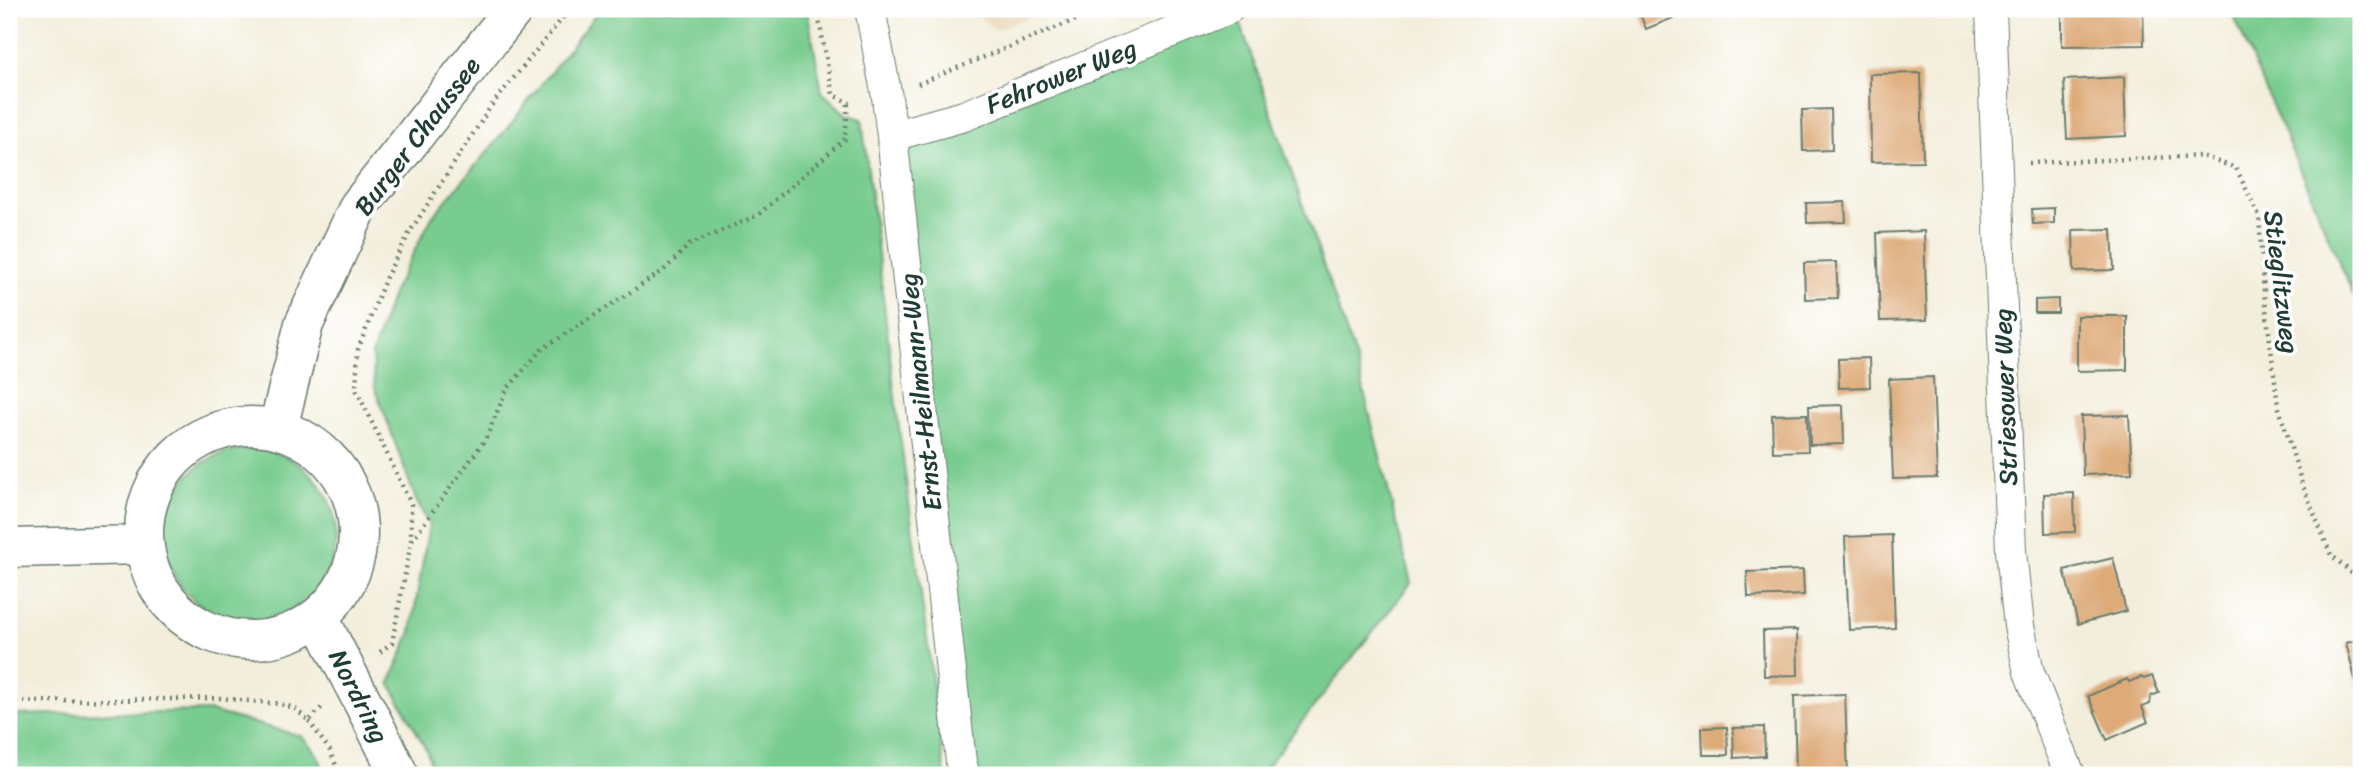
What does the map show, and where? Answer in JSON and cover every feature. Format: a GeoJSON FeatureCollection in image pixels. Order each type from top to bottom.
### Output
{"type":"FeatureCollection","features":[{"type":"Feature","properties":{"kind":"main road","name":"Burger Chaussee"},"geometry":{"type":"LineString","coordinates":[[278,428],[304,324],[359,206],[514,9]]}},
{"type":"Feature","properties":{"kind":"main road"},"geometry":{"type":"LineString","coordinates":[[240,425],[278,428],[299,436],[321,450],[336,466],[348,486],[358,518],[359,542],[352,571],[340,595],[319,617],[300,629],[277,638],[260,641],[235,640],[212,634],[185,618],[166,599],[151,571],[144,545],[148,501],[163,471],[185,448],[213,432],[240,425]]}},
{"type":"Feature","properties":{"kind":"main road"},"geometry":{"type":"LineString","coordinates":[[9,548],[144,545]]}},
{"type":"Feature","properties":{"kind":"main road","name":"Nordring"},"geometry":{"type":"LineString","coordinates":[[319,617],[348,677],[374,720],[399,775]]}},
{"type":"Feature","properties":{"kind":"street","name":"Ernst-Heilmann-Weg"},"geometry":{"type":"LineString","coordinates":[[870,9],[892,136],[961,762],[965,775]]}},
{"type":"Feature","properties":{"kind":"street","name":"Fehrower Weg"},"geometry":{"type":"LineString","coordinates":[[892,136],[964,116],[1228,9]]}},
{"type":"Feature","properties":{"kind":"street","name":"Striesower Weg"},"geometry":{"type":"LineString","coordinates":[[1991,9],[2011,551],[2019,626],[2029,673],[2070,775]]}},
{"type":"Feature","properties":{"kind":"path"},"geometry":{"type":"LineString","coordinates":[[309,721],[348,677],[392,643],[411,542],[411,503],[356,389],[358,349],[386,277],[411,230],[491,106],[570,9]]}},
{"type":"Feature","properties":{"kind":"path"},"geometry":{"type":"LineString","coordinates":[[817,9],[833,95],[848,103],[887,97],[1102,9]]}},
{"type":"Feature","properties":{"kind":"path"},"geometry":{"type":"LineString","coordinates":[[411,542],[485,440],[507,389],[541,351],[663,271],[689,245],[758,215],[845,139],[848,103]]}},
{"type":"Feature","properties":{"kind":"path","name":"Stieglitzweg"},"geometry":{"type":"LineString","coordinates":[[1997,164],[2202,156],[2236,168],[2259,216],[2264,293],[2278,405],[2302,484],[2331,555],[2361,581]]}},
{"type":"Feature","properties":{"kind":"path"},"geometry":{"type":"LineString","coordinates":[[9,702],[219,698],[281,704],[294,708],[309,721],[330,751],[340,775]]}},
{"type":"Feature","properties":{"kind":"shaded area"},"geometry":{"type":"Polygon","coordinates":[[[970,9],[1050,9],[996,30],[970,9]]]}},
{"type":"Feature","properties":{"kind":"green space"},"geometry":{"type":"Polygon","coordinates":[[[600,9],[807,9],[822,92],[846,114],[862,119],[895,397],[945,775],[434,775],[427,751],[390,683],[411,632],[429,525],[416,500],[375,388],[372,355],[392,294],[432,217],[504,132],[600,9]]]}},
{"type":"Feature","properties":{"kind":"green space"},"geometry":{"type":"Polygon","coordinates":[[[1232,9],[1241,25],[1357,363],[1411,583],[1260,775],[965,775],[892,136],[1232,9]]]}},
{"type":"Feature","properties":{"kind":"green space"},"geometry":{"type":"Polygon","coordinates":[[[2231,9],[2361,9],[2361,313],[2231,9]]]}},
{"type":"Feature","properties":{"kind":"green space"},"geometry":{"type":"Polygon","coordinates":[[[250,449],[283,455],[311,474],[330,502],[336,535],[330,568],[311,596],[283,615],[250,621],[217,615],[189,596],[170,568],[164,535],[170,502],[189,474],[217,455],[250,449]]]}},
{"type":"Feature","properties":{"kind":"green space"},"geometry":{"type":"Polygon","coordinates":[[[210,711],[301,736],[317,754],[326,775],[9,775],[9,715],[210,711]]]}},
{"type":"Feature","properties":{"kind":"building"},"geometry":{"type":"Polygon","coordinates":[[[1638,9],[1676,9],[1678,16],[1646,29],[1638,9]]]}},
{"type":"Feature","properties":{"kind":"building"},"geometry":{"type":"Polygon","coordinates":[[[1854,9],[1916,9],[1916,11],[1854,13],[1854,9]]]}},
{"type":"Feature","properties":{"kind":"building"},"geometry":{"type":"Polygon","coordinates":[[[2062,9],[2143,9],[2144,45],[2062,46],[2062,9]]]}},
{"type":"Feature","properties":{"kind":"building"},"geometry":{"type":"Polygon","coordinates":[[[1921,73],[1923,161],[1871,162],[1870,74],[1921,73]]]}},
{"type":"Feature","properties":{"kind":"building"},"geometry":{"type":"Polygon","coordinates":[[[2124,77],[2126,136],[2067,139],[2064,80],[2124,77]]]}},
{"type":"Feature","properties":{"kind":"building"},"geometry":{"type":"Polygon","coordinates":[[[1831,109],[1832,150],[1803,151],[1802,110],[1831,109]]]}},
{"type":"Feature","properties":{"kind":"building"},"geometry":{"type":"Polygon","coordinates":[[[1845,202],[1846,222],[1807,223],[1806,203],[1845,202]]]}},
{"type":"Feature","properties":{"kind":"building"},"geometry":{"type":"Polygon","coordinates":[[[2054,208],[2054,223],[2033,224],[2032,209],[2054,208]]]}},
{"type":"Feature","properties":{"kind":"building"},"geometry":{"type":"Polygon","coordinates":[[[2112,229],[2114,270],[2074,271],[2073,230],[2112,229]]]}},
{"type":"Feature","properties":{"kind":"building"},"geometry":{"type":"Polygon","coordinates":[[[1924,231],[1927,320],[1880,321],[1877,233],[1924,231]]]}},
{"type":"Feature","properties":{"kind":"building"},"geometry":{"type":"Polygon","coordinates":[[[1836,262],[1838,298],[1805,299],[1804,263],[1836,262]]]}},
{"type":"Feature","properties":{"kind":"building"},"geometry":{"type":"Polygon","coordinates":[[[2058,299],[2058,313],[2035,313],[2035,300],[2058,299]]]}},
{"type":"Feature","properties":{"kind":"building"},"geometry":{"type":"Polygon","coordinates":[[[2077,316],[2127,316],[2127,370],[2077,371],[2077,316]]]}},
{"type":"Feature","properties":{"kind":"building"},"geometry":{"type":"Polygon","coordinates":[[[1869,358],[1870,387],[1839,388],[1838,359],[1869,358]]]}},
{"type":"Feature","properties":{"kind":"building"},"geometry":{"type":"Polygon","coordinates":[[[1933,377],[1937,478],[1893,479],[1889,379],[1933,377]]]}},
{"type":"Feature","properties":{"kind":"building"},"geometry":{"type":"Polygon","coordinates":[[[1843,405],[1844,444],[1810,445],[1809,406],[1843,405]]]}},
{"type":"Feature","properties":{"kind":"building"},"geometry":{"type":"Polygon","coordinates":[[[1807,414],[1808,451],[1773,452],[1772,415],[1807,414]]]}},
{"type":"Feature","properties":{"kind":"building"},"geometry":{"type":"Polygon","coordinates":[[[2129,415],[2132,473],[2083,475],[2081,416],[2129,415]]]}},
{"type":"Feature","properties":{"kind":"building"},"geometry":{"type":"Polygon","coordinates":[[[2074,493],[2075,532],[2045,533],[2044,494],[2074,493]]]}},
{"type":"Feature","properties":{"kind":"building"},"geometry":{"type":"Polygon","coordinates":[[[1892,535],[1895,628],[1849,630],[1845,537],[1892,535]]]}},
{"type":"Feature","properties":{"kind":"building"},"geometry":{"type":"Polygon","coordinates":[[[2113,558],[2126,611],[2078,624],[2064,570],[2113,558]]]}},
{"type":"Feature","properties":{"kind":"building"},"geometry":{"type":"Polygon","coordinates":[[[1803,570],[1804,595],[1748,597],[1747,572],[1803,570]]]}},
{"type":"Feature","properties":{"kind":"building"},"geometry":{"type":"Polygon","coordinates":[[[1797,630],[1798,675],[1764,676],[1763,631],[1797,630]]]}},
{"type":"Feature","properties":{"kind":"building"},"geometry":{"type":"Polygon","coordinates":[[[2361,639],[2361,698],[2360,698],[2346,643],[2361,639]]]}},
{"type":"Feature","properties":{"kind":"building"},"geometry":{"type":"Polygon","coordinates":[[[2152,676],[2159,693],[2151,696],[2150,704],[2142,707],[2148,722],[2107,740],[2088,696],[2127,679],[2129,682],[2152,676]]]}},
{"type":"Feature","properties":{"kind":"building"},"geometry":{"type":"Polygon","coordinates":[[[1845,694],[1848,775],[1796,775],[1794,696],[1845,694]]]}},
{"type":"Feature","properties":{"kind":"building"},"geometry":{"type":"Polygon","coordinates":[[[1727,727],[1728,755],[1703,755],[1702,728],[1727,727]]]}},
{"type":"Feature","properties":{"kind":"building"},"geometry":{"type":"Polygon","coordinates":[[[1764,727],[1765,756],[1734,758],[1733,728],[1764,727]]]}}]}
